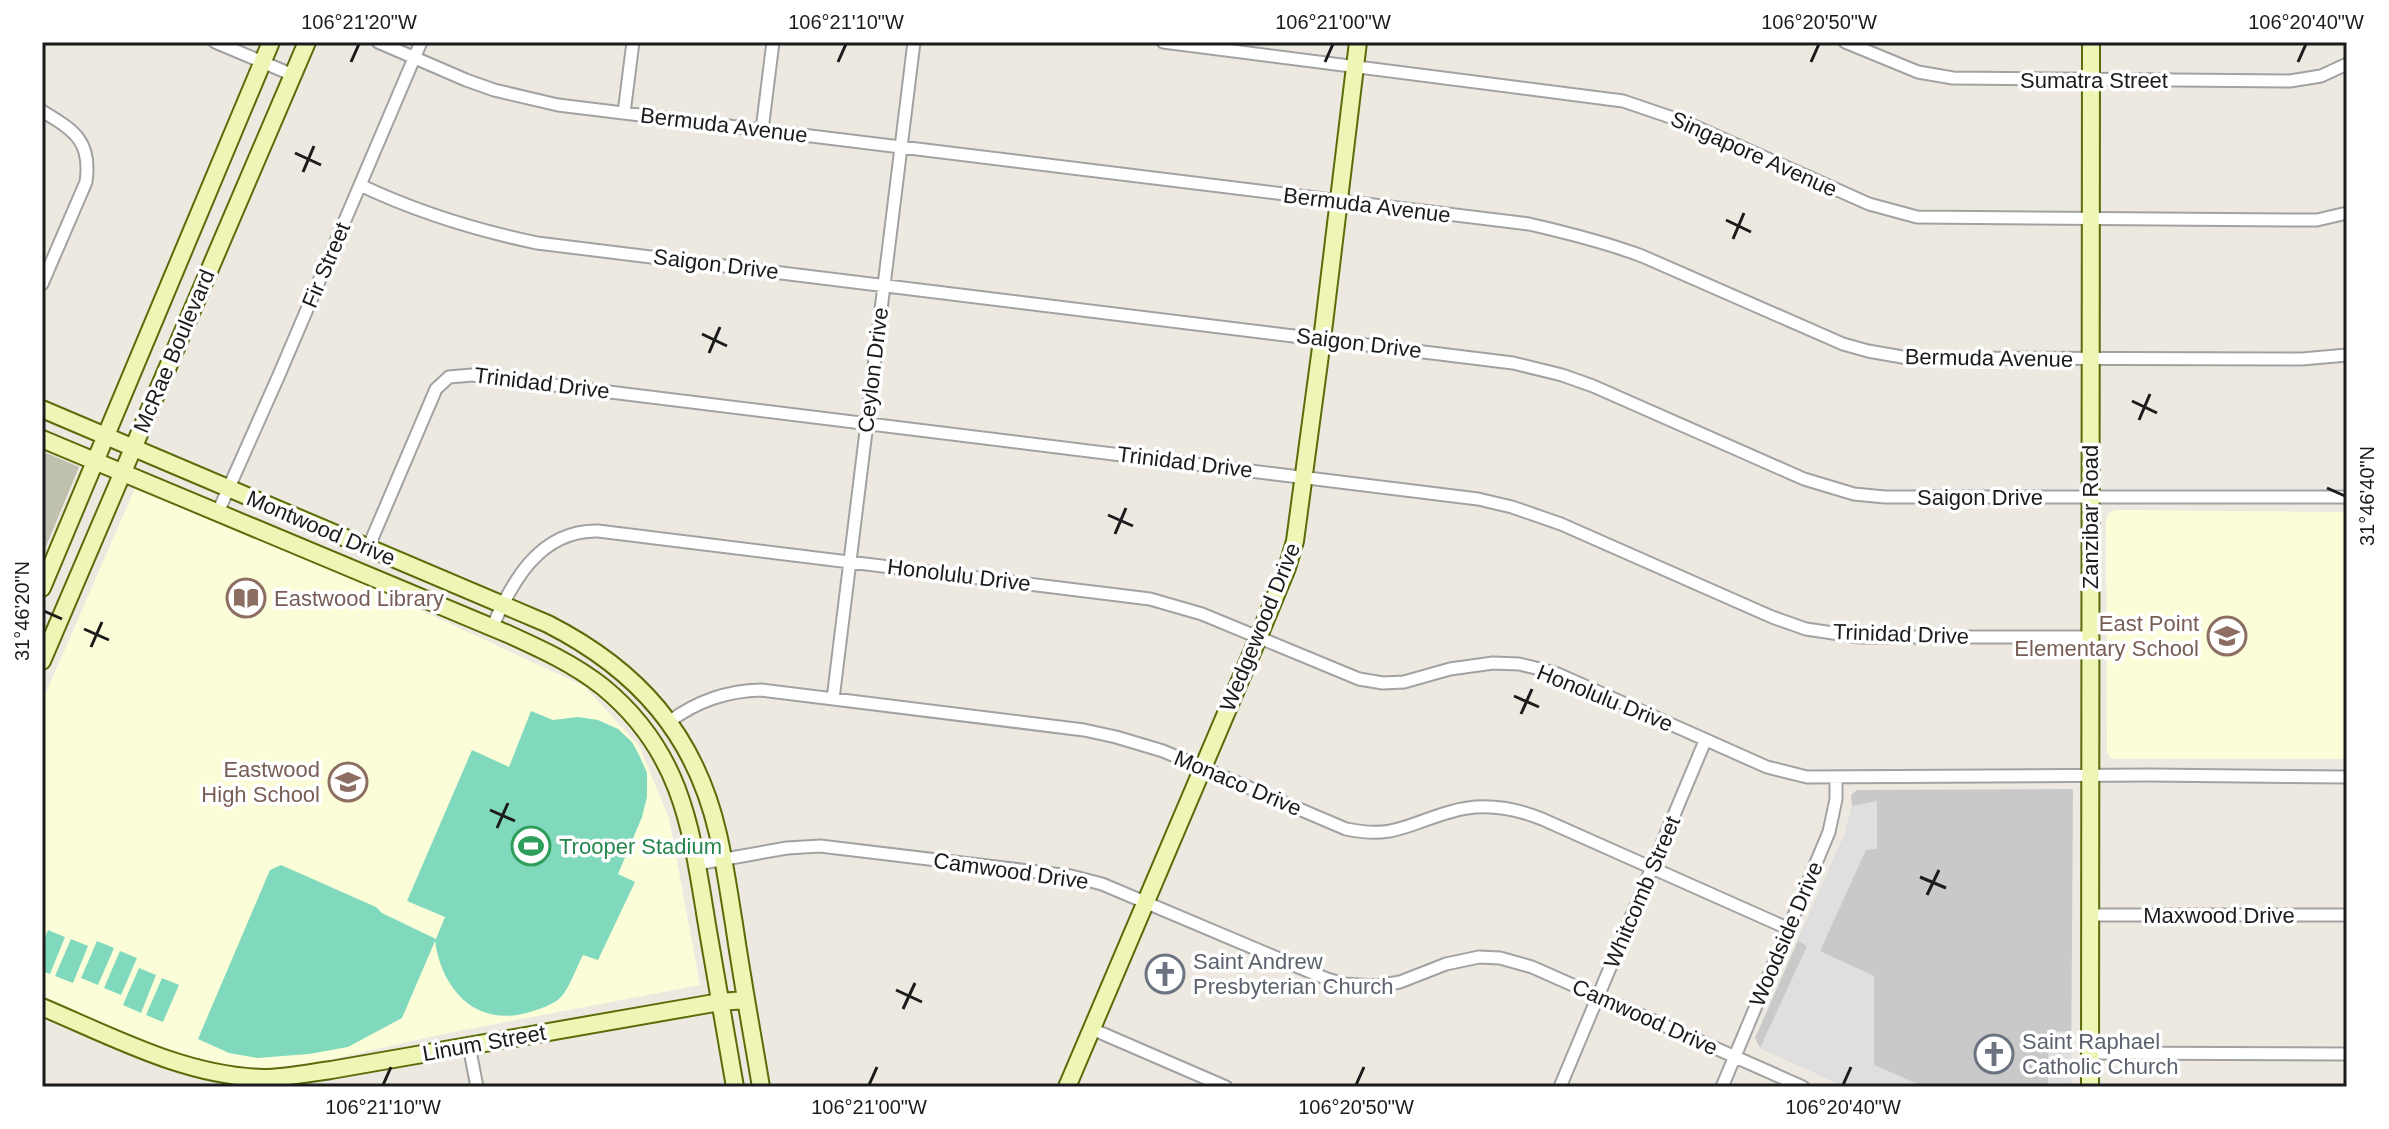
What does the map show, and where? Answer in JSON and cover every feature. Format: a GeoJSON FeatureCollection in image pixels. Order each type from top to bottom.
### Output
{"type":"FeatureCollection","features":[{"type":"Feature","properties":{"kind":"main road","name":"McRae Boulevard"},"geometry":{"type":"LineString","coordinates":[[45,580],[271,42]]}},
{"type":"Feature","properties":{"kind":"main road","name":"McRae Boulevard"},"geometry":{"type":"LineString","coordinates":[[42,661],[307,42]]}},
{"type":"Feature","properties":{"kind":"main road","name":"Wedgewood Drive"},"geometry":{"type":"LineString","coordinates":[[1067,1087],[1259,636],[1295,541],[1358,42]]}},
{"type":"Feature","properties":{"kind":"main road","name":"Zanzibar Road"},"geometry":{"type":"LineString","coordinates":[[2090,1087],[2091,42]]}},
{"type":"Feature","properties":{"kind":"main road","name":"Montwood Drive"},"geometry":{"type":"LineString","coordinates":[[42,409],[548,624],[584,644],[634,683],[670,721],[698,773],[709,802],[723,860],[761,1087]]}},
{"type":"Feature","properties":{"kind":"main road","name":"Montwood Drive"},"geometry":{"type":"LineString","coordinates":[[42,439],[492,628],[578,668],[603,687],[652,741],[678,789],[692,833],[735,1087]]}},
{"type":"Feature","properties":{"kind":"main road"},"geometry":{"type":"LineString","coordinates":[[45,580],[75,584]]}},
{"type":"Feature","properties":{"kind":"main road","name":"Linum Street"},"geometry":{"type":"LineString","coordinates":[[42,1007],[175,1063],[223,1074],[268,1078],[746,1000]]}},
{"type":"Feature","properties":{"kind":"street"},"geometry":{"type":"LineString","coordinates":[[215,42],[293,75]]}},
{"type":"Feature","properties":{"kind":"street","name":"Bermuda Avenue"},"geometry":{"type":"LineString","coordinates":[[378,42],[466,80],[529,99],[583,109],[1529,224],[1608,243],[1843,344],[1908,358],[2302,359],[2347,355]]}},
{"type":"Feature","properties":{"kind":"street","name":"Fir Street"},"geometry":{"type":"LineString","coordinates":[[228,487],[421,42]]}},
{"type":"Feature","properties":{"kind":"street"},"geometry":{"type":"LineString","coordinates":[[624,113],[633,42]]}},
{"type":"Feature","properties":{"kind":"street"},"geometry":{"type":"LineString","coordinates":[[762,130],[773,42]]}},
{"type":"Feature","properties":{"kind":"street","name":"Ceylon Drive"},"geometry":{"type":"LineString","coordinates":[[833,699],[914,42]]}},
{"type":"Feature","properties":{"kind":"street","name":"Singapore Avenue"},"geometry":{"type":"LineString","coordinates":[[1163,42],[1623,101],[1685,122],[1869,204],[1899,214],[1938,219],[2317,220],[2347,213]]}},
{"type":"Feature","properties":{"kind":"street","name":"Sumatra Street"},"geometry":{"type":"LineString","coordinates":[[1845,42],[1896,64],[1938,76],[1971,80],[2290,81],[2321,76],[2347,64]]}},
{"type":"Feature","properties":{"kind":"street"},"geometry":{"type":"LineString","coordinates":[[42,111],[63,122],[80,139],[88,170],[86,182],[47,261],[42,284]]}},
{"type":"Feature","properties":{"kind":"street","name":"Saigon Drive"},"geometry":{"type":"LineString","coordinates":[[360,185],[443,219],[537,243],[1513,363],[1562,375],[1612,394],[1804,479],[1854,494],[1885,497],[2347,497]]}},
{"type":"Feature","properties":{"kind":"street","name":"Trinidad Drive"},"geometry":{"type":"LineString","coordinates":[[368,548],[436,389],[449,377],[472,375],[1478,499],[1561,524],[1758,612],[1806,629],[1860,637],[2089,637]]}},
{"type":"Feature","properties":{"kind":"street"},"geometry":{"type":"LineString","coordinates":[[218,512],[228,487]]}},
{"type":"Feature","properties":{"kind":"street","name":"Honolulu Drive"},"geometry":{"type":"LineString","coordinates":[[492,628],[502,604],[536,554],[555,540],[580,532],[598,531],[1128,594],[1181,606],[1359,679],[1383,683],[1416,680],[1471,665],[1519,664],[1558,674],[1705,741],[1787,773],[1807,777],[2347,777]]}},
{"type":"Feature","properties":{"kind":"street","name":"Monaco Drive"},"geometry":{"type":"LineString","coordinates":[[670,721],[696,704],[745,690],[833,699],[1084,730],[1143,744],[1357,831],[1381,833],[1401,830],[1450,811],[1474,807],[1511,809],[1542,819],[1787,928]]}},
{"type":"Feature","properties":{"kind":"street","name":"Whitcomb Street"},"geometry":{"type":"LineString","coordinates":[[1560,1087],[1705,741]]}},
{"type":"Feature","properties":{"kind":"street","name":"Woodside Drive"},"geometry":{"type":"LineString","coordinates":[[1722,1087],[1829,832],[1836,799],[1836,778]]}},
{"type":"Feature","properties":{"kind":"street","name":"Camwood Drive"},"geometry":{"type":"LineString","coordinates":[[697,864],[787,848],[820,846],[1071,876],[1102,884],[1344,984],[1376,986],[1400,982],[1461,960],[1500,958],[1532,967],[1803,1087]]}},
{"type":"Feature","properties":{"kind":"street","name":"Maxwood Drive"},"geometry":{"type":"LineString","coordinates":[[2090,915],[2347,915]]}},
{"type":"Feature","properties":{"kind":"street"},"geometry":{"type":"LineString","coordinates":[[1092,1029],[1226,1087]]}},
{"type":"Feature","properties":{"kind":"street"},"geometry":{"type":"LineString","coordinates":[[469,1046],[477,1087]]}},
{"type":"Feature","properties":{"kind":"street"},"geometry":{"type":"LineString","coordinates":[[2090,1053],[2347,1054]]}},
{"type":"Feature","properties":{"kind":"shaded area"},"geometry":{"type":"Polygon","coordinates":[[[42,451],[79,467],[42,556],[42,451]]]}},
{"type":"Feature","properties":{"kind":"shaded area","name":"Eastwood High School"},"geometry":{"type":"Polygon","coordinates":[[[139,479],[584,686],[639,746],[669,818],[700,985],[443,1034],[320,1062],[271,1068],[175,1063],[42,1007],[42,702],[139,479]]]}},
{"type":"Feature","properties":{"kind":"shaded area","name":"East Point Elementary School"},"geometry":{"type":"Polygon","coordinates":[[[2115,510],[2347,512],[2347,759],[2112,759],[2109,756],[2106,521],[2108,514],[2115,510]]]}},
{"type":"Feature","properties":{"kind":"shaded area"},"geometry":{"type":"Polygon","coordinates":[[[2073,789],[2071,1087],[1847,1087],[1760,1048],[1755,1038],[1845,834],[1852,806],[1851,795],[1857,790],[2073,789]]]}},
{"type":"Feature","properties":{"kind":"shaded area"},"geometry":{"type":"Polygon","coordinates":[[[1877,801],[1877,849],[1866,850],[1820,951],[1874,976],[1874,1065],[1925,1087],[1847,1087],[1760,1048],[1807,946],[1798,941],[1845,834],[1852,806],[1877,801]]]}},
{"type":"Feature","properties":{"kind":"shaded area"},"geometry":{"type":"Polygon","coordinates":[[[2071,1031],[2071,1087],[2048,1087],[2048,1032],[2071,1031]]]}},
{"type":"Feature","properties":{"kind":"green space","name":"Trooper Stadium"},"geometry":{"type":"Polygon","coordinates":[[[531,711],[553,720],[578,717],[598,720],[618,729],[632,742],[647,773],[647,797],[642,817],[618,874],[635,882],[598,960],[583,955],[559,999],[538,1010],[511,1016],[478,1010],[454,990],[445,975],[435,941],[402,1018],[348,1047],[257,1058],[229,1053],[198,1039],[270,870],[281,865],[376,907],[382,913],[436,939],[445,917],[407,901],[472,750],[509,767],[531,711]]]}},
{"type":"Feature","properties":{"kind":"green space"},"geometry":{"type":"Polygon","coordinates":[[[48,930],[65,937],[50,974],[42,971],[42,945],[48,930]]]}},
{"type":"Feature","properties":{"kind":"green space"},"geometry":{"type":"Polygon","coordinates":[[[71,939],[88,946],[73,983],[55,976],[71,939]]]}},
{"type":"Feature","properties":{"kind":"green space"},"geometry":{"type":"Polygon","coordinates":[[[97,941],[114,948],[98,985],[81,978],[97,941]]]}},
{"type":"Feature","properties":{"kind":"green space"},"geometry":{"type":"Polygon","coordinates":[[[120,951],[137,958],[121,995],[104,988],[120,951]]]}},
{"type":"Feature","properties":{"kind":"green space"},"geometry":{"type":"Polygon","coordinates":[[[139,968],[156,975],[141,1013],[123,1005],[139,968]]]}},
{"type":"Feature","properties":{"kind":"green space"},"geometry":{"type":"Polygon","coordinates":[[[162,978],[179,985],[163,1022],[146,1015],[162,978]]]}},
{"type":"Feature","properties":{"kind":"place","name":"Eastwood Library"},"geometry":{"type":"Point","coordinates":[246,598]}},
{"type":"Feature","properties":{"kind":"place","name":"East Point Elementary School"},"geometry":{"type":"Point","coordinates":[2227,636]}},
{"type":"Feature","properties":{"kind":"place","name":"Eastwood High School"},"geometry":{"type":"Point","coordinates":[348,782]}},
{"type":"Feature","properties":{"kind":"place","name":"Trooper Stadium"},"geometry":{"type":"Point","coordinates":[531,846]}},
{"type":"Feature","properties":{"kind":"place","name":"Saint Andrew Presbyterian Church"},"geometry":{"type":"Point","coordinates":[1165,974]}},
{"type":"Feature","properties":{"kind":"place","name":"Saint Raphael Catholic Church"},"geometry":{"type":"Point","coordinates":[1994,1054]}}]}
